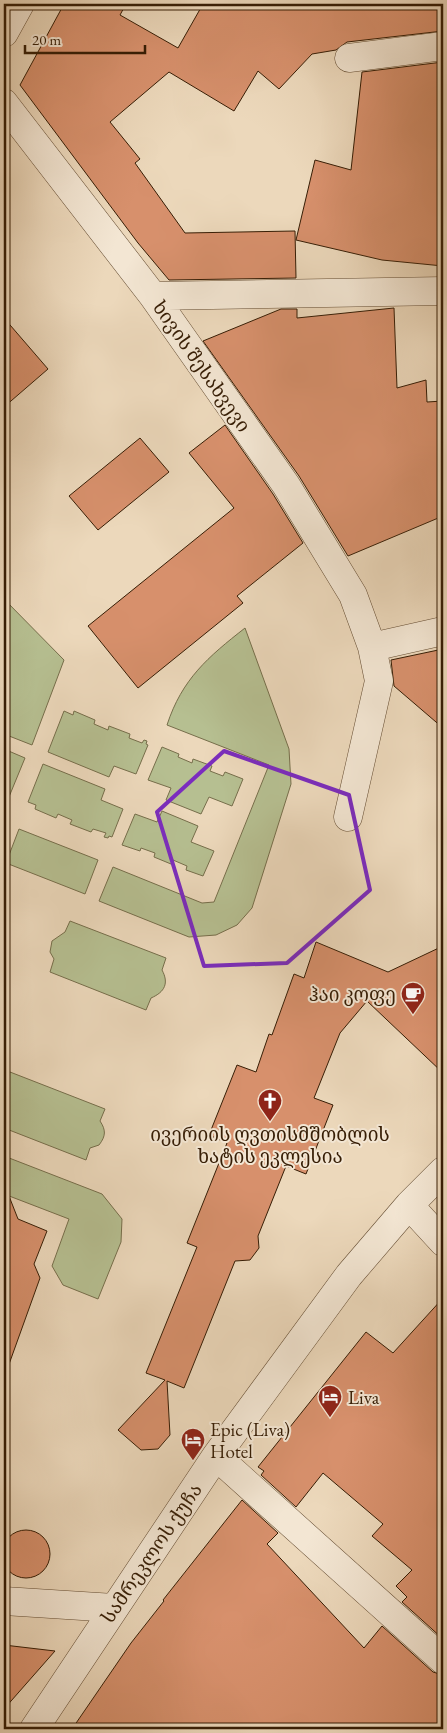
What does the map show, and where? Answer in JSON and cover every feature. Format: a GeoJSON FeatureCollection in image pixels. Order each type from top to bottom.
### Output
{"type":"FeatureCollection","features":[{"type":"Feature","properties":{"kind":"street"},"geometry":{"type":"LineString","coordinates":[[4,33],[20,4]]}},
{"type":"Feature","properties":{"kind":"street"},"geometry":{"type":"LineString","coordinates":[[349,58],[443,46]]}},
{"type":"Feature","properties":{"kind":"street","name":"ხივის შესახვევი"},"geometry":{"type":"LineString","coordinates":[[4,103],[152,296],[286,485],[353,595],[372,647],[379,681],[348,817]]}},
{"type":"Feature","properties":{"kind":"street"},"geometry":{"type":"LineString","coordinates":[[152,296],[443,291]]}},
{"type":"Feature","properties":{"kind":"street"},"geometry":{"type":"LineString","coordinates":[[372,647],[443,631]]}},
{"type":"Feature","properties":{"kind":"street","name":"სამრეკლოს ქუჩა"},"geometry":{"type":"LineString","coordinates":[[39,1727],[114,1608],[216,1456],[349,1275],[409,1205],[443,1171]]}},
{"type":"Feature","properties":{"kind":"street"},"geometry":{"type":"LineString","coordinates":[[409,1205],[443,1242]]}},
{"type":"Feature","properties":{"kind":"street"},"geometry":{"type":"LineString","coordinates":[[216,1456],[443,1660]]}},
{"type":"Feature","properties":{"kind":"street"},"geometry":{"type":"LineString","coordinates":[[4,1601],[114,1608]]}},
{"type":"Feature","properties":{"kind":"highlighted area"},"geometry":{"type":"Polygon","coordinates":[[[224,751],[349,795],[370,890],[287,963],[204,966],[157,812],[224,751]]]}},
{"type":"Feature","properties":{"kind":"green space"},"geometry":{"type":"Polygon","coordinates":[[[4,599],[64,660],[32,745],[4,734],[4,599]]]}},
{"type":"Feature","properties":{"kind":"green space"},"geometry":{"type":"Polygon","coordinates":[[[245,628],[289,749],[291,784],[252,908],[237,925],[216,935],[189,937],[99,901],[113,867],[202,903],[214,902],[269,765],[167,725],[180,695],[198,670],[219,649],[245,628]]]}},
{"type":"Feature","properties":{"kind":"green space"},"geometry":{"type":"Polygon","coordinates":[[[64,711],[73,715],[74,711],[95,720],[94,724],[108,730],[109,726],[130,734],[129,738],[142,743],[144,740],[147,741],[146,744],[148,745],[136,774],[114,766],[109,777],[48,752],[64,711]]]}},
{"type":"Feature","properties":{"kind":"green space"},"geometry":{"type":"Polygon","coordinates":[[[162,747],[179,754],[178,757],[192,763],[193,759],[212,766],[210,771],[223,776],[225,772],[243,779],[232,806],[209,797],[201,814],[166,800],[171,788],[148,780],[162,747]]]}},
{"type":"Feature","properties":{"kind":"green space"},"geometry":{"type":"Polygon","coordinates":[[[4,749],[25,758],[4,809],[4,749]]]}},
{"type":"Feature","properties":{"kind":"green space"},"geometry":{"type":"Polygon","coordinates":[[[43,764],[105,789],[101,800],[123,809],[112,837],[104,837],[106,833],[93,829],[91,832],[70,824],[72,820],[58,814],[56,818],[35,809],[36,805],[28,802],[43,764]]]}},
{"type":"Feature","properties":{"kind":"green space"},"geometry":{"type":"Polygon","coordinates":[[[162,811],[198,826],[191,842],[214,851],[203,876],[186,870],[187,866],[173,860],[171,864],[154,857],[155,853],[141,848],[140,851],[122,845],[135,814],[157,822],[162,811]]]}},
{"type":"Feature","properties":{"kind":"green space"},"geometry":{"type":"Polygon","coordinates":[[[19,829],[98,860],[85,894],[6,863],[19,829]]]}},
{"type":"Feature","properties":{"kind":"green space"},"geometry":{"type":"Polygon","coordinates":[[[70,921],[166,958],[162,970],[165,979],[164,987],[160,993],[151,998],[146,1010],[50,972],[54,959],[50,952],[52,941],[65,932],[70,921]]]}},
{"type":"Feature","properties":{"kind":"green space"},"geometry":{"type":"Polygon","coordinates":[[[10,1072],[105,1109],[100,1121],[104,1130],[103,1139],[99,1145],[90,1148],[86,1160],[4,1128],[4,1084],[10,1072]]]}},
{"type":"Feature","properties":{"kind":"green space"},"geometry":{"type":"Polygon","coordinates":[[[4,1156],[102,1194],[122,1219],[121,1242],[98,1299],[63,1285],[52,1266],[69,1219],[4,1194],[4,1156]]]}},
{"type":"Feature","properties":{"kind":"building"},"geometry":{"type":"Polygon","coordinates":[[[64,4],[126,4],[120,15],[178,48],[203,4],[440,4],[443,31],[347,42],[336,50],[312,54],[279,89],[258,71],[234,111],[169,72],[110,122],[140,159],[135,163],[185,233],[295,231],[296,278],[169,280],[138,243],[20,85],[64,4]]]}},
{"type":"Feature","properties":{"kind":"building"},"geometry":{"type":"Polygon","coordinates":[[[443,62],[443,266],[382,260],[296,240],[315,160],[351,170],[362,72],[443,62]]]}},
{"type":"Feature","properties":{"kind":"building"},"geometry":{"type":"Polygon","coordinates":[[[394,308],[397,388],[426,380],[427,402],[443,401],[443,516],[348,556],[299,476],[203,341],[281,309],[297,309],[297,318],[394,308]]]}},
{"type":"Feature","properties":{"kind":"building"},"geometry":{"type":"Polygon","coordinates":[[[4,318],[48,369],[4,407],[4,318]]]}},
{"type":"Feature","properties":{"kind":"building"},"geometry":{"type":"Polygon","coordinates":[[[225,425],[273,494],[303,543],[237,596],[243,603],[138,688],[88,626],[234,508],[189,453],[225,425]]]}},
{"type":"Feature","properties":{"kind":"building"},"geometry":{"type":"Polygon","coordinates":[[[140,438],[169,472],[98,530],[69,496],[140,438]]]}},
{"type":"Feature","properties":{"kind":"building"},"geometry":{"type":"Polygon","coordinates":[[[443,649],[443,728],[394,686],[391,660],[443,649]]]}},
{"type":"Feature","properties":{"kind":"building"},"geometry":{"type":"Polygon","coordinates":[[[316,942],[388,972],[443,946],[443,1073],[367,1001],[340,1033],[314,1098],[333,1105],[306,1174],[286,1166],[258,1236],[259,1248],[250,1260],[235,1261],[184,1388],[167,1381],[170,1435],[158,1449],[141,1450],[118,1430],[165,1380],[146,1373],[197,1247],[187,1243],[227,1143],[209,1135],[237,1065],[256,1072],[269,1034],[272,1035],[294,974],[304,978],[316,942]]]}},
{"type":"Feature","properties":{"kind":"building"},"geometry":{"type":"Polygon","coordinates":[[[7,1191],[18,1219],[47,1231],[34,1264],[40,1278],[8,1367],[4,1366],[4,1192],[7,1191]]]}},
{"type":"Feature","properties":{"kind":"building"},"geometry":{"type":"Polygon","coordinates":[[[443,1298],[443,1639],[402,1602],[407,1597],[396,1586],[412,1570],[372,1536],[383,1524],[323,1473],[296,1507],[261,1475],[264,1471],[258,1467],[366,1332],[393,1353],[443,1298]]]}},
{"type":"Feature","properties":{"kind":"building"},"geometry":{"type":"Polygon","coordinates":[[[242,1500],[278,1533],[267,1544],[364,1648],[382,1626],[433,1672],[443,1675],[443,1729],[72,1729],[131,1643],[242,1500]]]}},
{"type":"Feature","properties":{"kind":"building"},"geometry":{"type":"Polygon","coordinates":[[[26,1530],[35,1532],[43,1537],[48,1545],[50,1554],[48,1563],[43,1571],[35,1576],[26,1578],[17,1576],[9,1571],[4,1563],[2,1554],[4,1545],[9,1537],[17,1532],[26,1530]]]}},
{"type":"Feature","properties":{"kind":"building"},"geometry":{"type":"Polygon","coordinates":[[[4,1645],[55,1651],[4,1709],[4,1645]]]}},
{"type":"Feature","properties":{"kind":"place","name":"ჰაი კოფე"},"geometry":{"type":"Point","coordinates":[413,1015]}},
{"type":"Feature","properties":{"kind":"place","name":"ივერიის ღვთისმშობლის ხატის ეკლესია"},"geometry":{"type":"Point","coordinates":[270,1122]}},
{"type":"Feature","properties":{"kind":"place","name":"Liva"},"geometry":{"type":"Point","coordinates":[330,1418]}},
{"type":"Feature","properties":{"kind":"place","name":"Epic (Liva) Hotel"},"geometry":{"type":"Point","coordinates":[193,1461]}}]}
